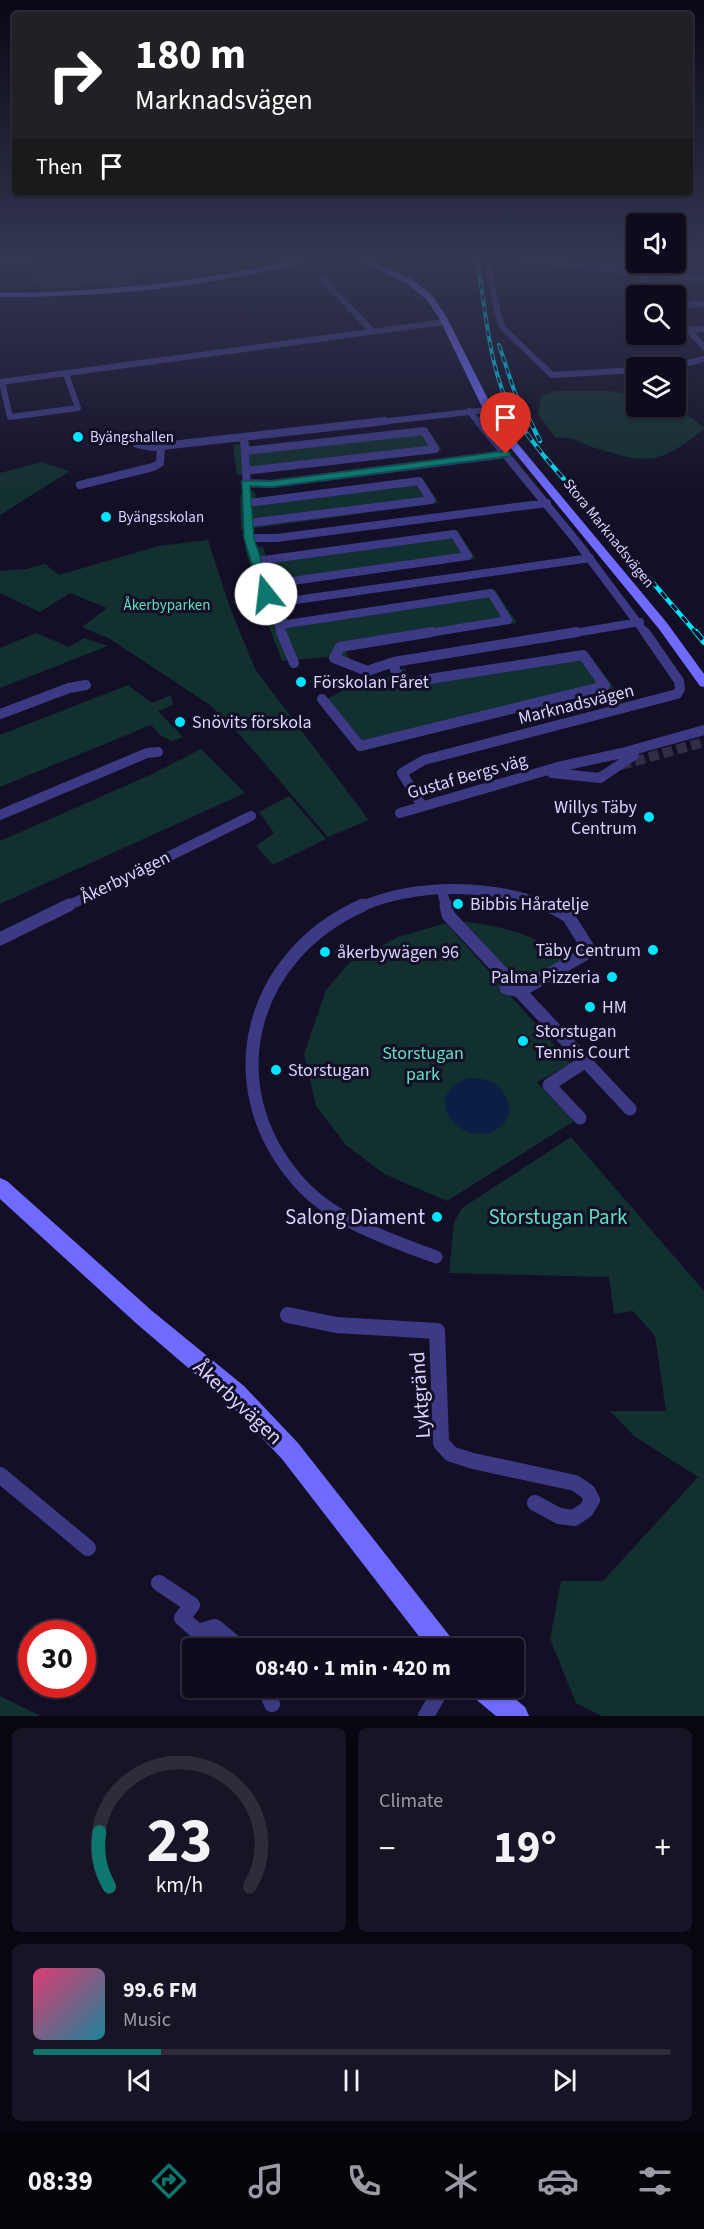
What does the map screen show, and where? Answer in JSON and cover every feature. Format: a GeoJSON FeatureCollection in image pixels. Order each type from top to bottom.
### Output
{"type":"FeatureCollection","features":[{"type":"Feature","properties":{"kind":"street"},"geometry":{"type":"LineString","coordinates":[[66,374],[78,408],[10,417],[1,382],[308,339]]}},
{"type":"Feature","properties":{"kind":"street","name":"Stora Marknadsvägen"},"geometry":{"type":"LineString","coordinates":[[457,339],[504,434],[663,626],[704,683]]}},
{"type":"Feature","properties":{"kind":"street"},"geometry":{"type":"LineString","coordinates":[[515,339],[552,375],[626,371]]}},
{"type":"Feature","properties":{"kind":"street"},"geometry":{"type":"LineString","coordinates":[[686,364],[704,359]]}},
{"type":"Feature","properties":{"kind":"street"},"geometry":{"type":"LineString","coordinates":[[137,444],[161,446],[492,409]]}},
{"type":"Feature","properties":{"kind":"street","name":"Marknadsvägen"},"geometry":{"type":"LineString","coordinates":[[423,806],[402,773],[424,760],[678,694],[681,687],[640,622],[547,503],[470,411]]}},
{"type":"Feature","properties":{"kind":"street"},"geometry":{"type":"LineString","coordinates":[[245,452],[423,431],[435,449],[246,471]]}},
{"type":"Feature","properties":{"kind":"street"},"geometry":{"type":"LineString","coordinates":[[244,437],[249,538],[268,604],[280,625],[294,663]]}},
{"type":"Feature","properties":{"kind":"street"},"geometry":{"type":"LineString","coordinates":[[80,485],[160,464],[161,446]]}},
{"type":"Feature","properties":{"kind":"street"},"geometry":{"type":"LineString","coordinates":[[245,483],[271,484],[506,454]]}},
{"type":"Feature","properties":{"kind":"street"},"geometry":{"type":"LineString","coordinates":[[248,503],[418,481],[431,500],[249,523]]}},
{"type":"Feature","properties":{"kind":"street"},"geometry":{"type":"LineString","coordinates":[[249,538],[277,538],[547,503]]}},
{"type":"Feature","properties":{"kind":"street"},"geometry":{"type":"LineString","coordinates":[[257,561],[454,534],[468,556],[264,585]]}},
{"type":"Feature","properties":{"kind":"street"},"geometry":{"type":"LineString","coordinates":[[268,604],[590,558]]}},
{"type":"Feature","properties":{"kind":"street"},"geometry":{"type":"LineString","coordinates":[[280,625],[491,593],[508,620],[340,647],[334,658],[367,671],[394,662],[640,622]]}},
{"type":"Feature","properties":{"kind":"street","name":"Stora Marknadsvägen"},"geometry":{"type":"LineString","coordinates":[[663,626],[679,635],[704,665]]}},
{"type":"Feature","properties":{"kind":"street","name":"Stora Marknadsvägen"},"geometry":{"type":"LineString","coordinates":[[663,626],[664,635],[704,690]]}},
{"type":"Feature","properties":{"kind":"street"},"geometry":{"type":"LineString","coordinates":[[322,699],[360,746],[605,686],[583,656],[404,683],[395,671],[394,662]]}},
{"type":"Feature","properties":{"kind":"street"},"geometry":{"type":"LineString","coordinates":[[0,714],[69,688],[86,684]]}},
{"type":"Feature","properties":{"kind":"street","name":"Gustaf Bergs väg"},"geometry":{"type":"LineString","coordinates":[[400,813],[704,730]]}},
{"type":"Feature","properties":{"kind":"street","name":"Gustaf Bergs väg"},"geometry":{"type":"LineString","coordinates":[[543,773],[600,778],[624,760],[635,755],[704,737]]}},
{"type":"Feature","properties":{"kind":"street"},"geometry":{"type":"LineString","coordinates":[[0,815],[147,753],[158,752]]}},
{"type":"Feature","properties":{"kind":"street"},"geometry":{"type":"LineString","coordinates":[[585,776],[580,768],[589,760]]}},
{"type":"Feature","properties":{"kind":"street","name":"Åkerbyvägen"},"geometry":{"type":"LineString","coordinates":[[0,939],[251,816]]}},
{"type":"Feature","properties":{"kind":"street"},"geometry":{"type":"LineString","coordinates":[[441,890],[448,915],[630,1109]]}},
{"type":"Feature","properties":{"kind":"street"},"geometry":{"type":"LineString","coordinates":[[436,1257],[367,1231],[327,1206],[297,1181],[267,1134],[251,1079],[252,1049],[258,1014],[279,973],[314,936],[348,912],[412,892],[484,891],[539,903],[567,915],[590,951],[520,991],[506,988]]}},
{"type":"Feature","properties":{"kind":"street"},"geometry":{"type":"LineString","coordinates":[[580,1118],[549,1085],[586,1061]]}},
{"type":"Feature","properties":{"kind":"street","name":"Åkerbyvägen"},"geometry":{"type":"LineString","coordinates":[[0,1187],[144,1317],[236,1394],[290,1451],[435,1638]]}},
{"type":"Feature","properties":{"kind":"street","name":"Lyktgränd"},"geometry":{"type":"LineString","coordinates":[[288,1316],[336,1324],[437,1331],[441,1443],[451,1454],[507,1470],[575,1483],[588,1492],[592,1500],[584,1514],[571,1520],[553,1514],[536,1503]]}},
{"type":"Feature","properties":{"kind":"street"},"geometry":{"type":"LineString","coordinates":[[0,1475],[88,1548]]}},
{"type":"Feature","properties":{"kind":"street"},"geometry":{"type":"LineString","coordinates":[[159,1583],[192,1605],[182,1618],[198,1632],[215,1627],[228,1638]]}},
{"type":"Feature","properties":{"kind":"street"},"geometry":{"type":"LineString","coordinates":[[426,1716],[436,1698]]}},
{"type":"Feature","properties":{"kind":"street"},"geometry":{"type":"LineString","coordinates":[[494,1698],[516,1716]]}},
{"type":"Feature","properties":{"kind":"green space"},"geometry":{"type":"Polygon","coordinates":[[[555,391],[609,391],[626,394],[626,417],[686,417],[686,415],[704,429],[675,450],[663,455],[639,459],[626,457],[572,439],[556,438],[538,414],[541,396],[555,391]]]}},
{"type":"Feature","properties":{"kind":"green space"},"geometry":{"type":"Polygon","coordinates":[[[427,428],[442,450],[237,475],[233,445],[249,442],[252,449],[427,428]]]}},
{"type":"Feature","properties":{"kind":"green space"},"geometry":{"type":"Polygon","coordinates":[[[41,462],[70,471],[0,515],[0,473],[41,462]]]}},
{"type":"Feature","properties":{"kind":"green space"},"geometry":{"type":"Polygon","coordinates":[[[422,478],[439,503],[241,530],[240,495],[254,491],[257,499],[422,478]]]}},
{"type":"Feature","properties":{"kind":"green space"},"geometry":{"type":"Polygon","coordinates":[[[457,530],[476,559],[277,586],[258,591],[245,548],[263,546],[266,556],[457,530]]]}},
{"type":"Feature","properties":{"kind":"green space","name":"Åkerbyparken"},"geometry":{"type":"Polygon","coordinates":[[[208,540],[229,605],[255,669],[369,820],[328,837],[241,736],[210,705],[110,639],[82,627],[107,608],[70,593],[40,612],[0,593],[0,571],[26,569],[45,564],[59,575],[158,546],[208,540]]]}},
{"type":"Feature","properties":{"kind":"green space"},"geometry":{"type":"Polygon","coordinates":[[[495,590],[517,623],[345,649],[350,661],[327,657],[282,661],[264,613],[283,609],[288,621],[495,590]]]}},
{"type":"Feature","properties":{"kind":"green space"},"geometry":{"type":"Polygon","coordinates":[[[36,633],[69,647],[84,638],[108,646],[0,688],[0,648],[36,633]]]}},
{"type":"Feature","properties":{"kind":"green space"},"geometry":{"type":"Polygon","coordinates":[[[587,651],[614,688],[359,752],[321,703],[350,686],[383,679],[404,668],[411,680],[587,651]]]}},
{"type":"Feature","properties":{"kind":"green space"},"geometry":{"type":"Polygon","coordinates":[[[128,685],[152,703],[171,695],[173,705],[158,711],[183,737],[172,741],[161,736],[151,725],[0,787],[0,735],[128,685]]]}},
{"type":"Feature","properties":{"kind":"green space"},"geometry":{"type":"Polygon","coordinates":[[[201,749],[245,793],[0,904],[0,841],[150,775],[201,749]]]}},
{"type":"Feature","properties":{"kind":"green space"},"geometry":{"type":"Polygon","coordinates":[[[289,796],[326,839],[273,865],[256,846],[274,833],[259,812],[289,796]]]}},
{"type":"Feature","properties":{"kind":"green space"},"geometry":{"type":"Polygon","coordinates":[[[463,921],[519,933],[544,943],[569,959],[519,983],[463,921]]]}},
{"type":"Feature","properties":{"kind":"green space","name":"Storstugan park"},"geometry":{"type":"Polygon","coordinates":[[[446,923],[571,1064],[537,1082],[574,1121],[447,1201],[384,1174],[346,1145],[316,1106],[304,1054],[326,990],[349,963],[398,937],[446,923]]]}},
{"type":"Feature","properties":{"kind":"green space","name":"Storstugan Park"},"geometry":{"type":"Polygon","coordinates":[[[571,1137],[704,1291],[704,1716],[602,1716],[576,1703],[550,1639],[561,1581],[603,1581],[698,1477],[634,1436],[610,1411],[666,1411],[655,1336],[633,1311],[614,1314],[609,1277],[449,1273],[454,1222],[462,1208],[571,1137]]]}},
{"type":"Feature","properties":{"kind":"green space"},"geometry":{"type":"Polygon","coordinates":[[[0,1696],[41,1716],[0,1716],[0,1696]]]}},
{"type":"Feature","properties":{"kind":"water"},"geometry":{"type":"Polygon","coordinates":[[[469,1078],[491,1082],[506,1096],[508,1116],[500,1127],[487,1133],[473,1133],[461,1128],[451,1119],[446,1109],[446,1097],[453,1086],[469,1078]]]}},
{"type":"Feature","properties":{"kind":"tunnel"},"geometry":{"type":"LineString","coordinates":[[621,765],[704,742]]}},
{"type":"Feature","properties":{"kind":"railway"},"geometry":{"type":"LineString","coordinates":[[489,339],[501,386],[518,423]]}},
{"type":"Feature","properties":{"kind":"railway"},"geometry":{"type":"LineString","coordinates":[[499,345],[515,393],[531,423]]}},
{"type":"Feature","properties":{"kind":"railway"},"geometry":{"type":"LineString","coordinates":[[517,421],[544,456],[697,634]]}},
{"type":"Feature","properties":{"kind":"railway"},"geometry":{"type":"LineString","coordinates":[[531,423],[540,441]]}},
{"type":"Feature","properties":{"kind":"railway"},"geometry":{"type":"LineString","coordinates":[[696,632],[704,642]]}},
{"type":"Feature","properties":{"kind":"place","name":"Byängshallen"},"geometry":{"type":"Point","coordinates":[78,437]}},
{"type":"Feature","properties":{"kind":"place","name":"Byängsskolan"},"geometry":{"type":"Point","coordinates":[106,517]}},
{"type":"Feature","properties":{"kind":"place","name":"Förskolan Fåret"},"geometry":{"type":"Point","coordinates":[301,682]}},
{"type":"Feature","properties":{"kind":"place","name":"Snövits förskola"},"geometry":{"type":"Point","coordinates":[180,722]}},
{"type":"Feature","properties":{"kind":"place","name":"Willys Täby Centrum"},"geometry":{"type":"Point","coordinates":[649,817]}},
{"type":"Feature","properties":{"kind":"place","name":"Bibbis Håratelje"},"geometry":{"type":"Point","coordinates":[458,904]}},
{"type":"Feature","properties":{"kind":"place","name":"Täby Centrum"},"geometry":{"type":"Point","coordinates":[653,950]}},
{"type":"Feature","properties":{"kind":"place","name":"åkerbywägen 96"},"geometry":{"type":"Point","coordinates":[325,952]}},
{"type":"Feature","properties":{"kind":"place","name":"Palma Pizzeria"},"geometry":{"type":"Point","coordinates":[612,977]}},
{"type":"Feature","properties":{"kind":"place","name":"HM"},"geometry":{"type":"Point","coordinates":[590,1007]}},
{"type":"Feature","properties":{"kind":"place","name":"Storstugan Tennis Court"},"geometry":{"type":"Point","coordinates":[523,1041]}},
{"type":"Feature","properties":{"kind":"place","name":"Storstugan"},"geometry":{"type":"Point","coordinates":[276,1070]}},
{"type":"Feature","properties":{"kind":"place","name":"Salong Diament"},"geometry":{"type":"Point","coordinates":[437,1217]}},
{"type":"Feature","properties":{"kind":"route"},"geometry":{"type":"LineString","coordinates":[[266,594],[249,538],[245,483],[271,484],[506,454]]}}]}
